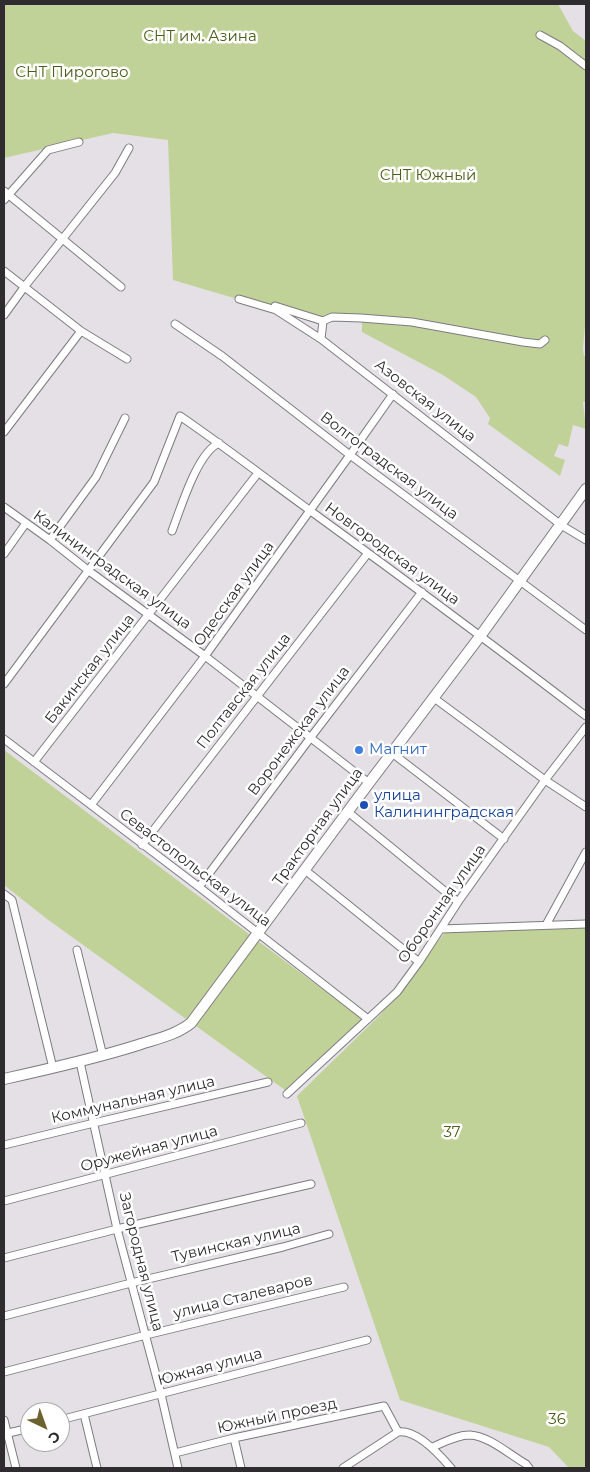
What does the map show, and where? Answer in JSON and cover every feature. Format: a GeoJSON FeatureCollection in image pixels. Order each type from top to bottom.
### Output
{"type":"FeatureCollection","features":[{"type":"Feature","properties":{"kind":"street"},"geometry":{"type":"LineString","coordinates":[[540,35],[560,46],[586,66]]}},
{"type":"Feature","properties":{"kind":"street"},"geometry":{"type":"LineString","coordinates":[[79,142],[48,150],[5,195],[63,238],[121,287]]}},
{"type":"Feature","properties":{"kind":"street"},"geometry":{"type":"LineString","coordinates":[[4,315],[115,173],[129,148]]}},
{"type":"Feature","properties":{"kind":"street"},"geometry":{"type":"LineString","coordinates":[[4,271],[81,331],[127,359]]}},
{"type":"Feature","properties":{"kind":"street"},"geometry":{"type":"LineString","coordinates":[[232,292],[236,295],[323,321],[332,318],[361,318],[412,322],[523,342],[540,344],[545,340]]}},
{"type":"Feature","properties":{"kind":"street","name":"Азовская улица"},"geometry":{"type":"LineString","coordinates":[[239,299],[276,310],[322,339],[561,525],[586,540]]}},
{"type":"Feature","properties":{"kind":"street"},"geometry":{"type":"LineString","coordinates":[[322,339],[323,321]]}},
{"type":"Feature","properties":{"kind":"street","name":"Волгоградская улица"},"geometry":{"type":"LineString","coordinates":[[175,324],[222,356],[350,455],[586,630]]}},
{"type":"Feature","properties":{"kind":"street"},"geometry":{"type":"LineString","coordinates":[[4,432],[81,331]]}},
{"type":"Feature","properties":{"kind":"street","name":"Одесская улица"},"geometry":{"type":"LineString","coordinates":[[90,805],[206,656],[393,394]]}},
{"type":"Feature","properties":{"kind":"street","name":"Новгородская улица"},"geometry":{"type":"LineString","coordinates":[[89,571],[154,482],[180,416],[220,443],[258,473],[481,635],[586,716]]}},
{"type":"Feature","properties":{"kind":"street"},"geometry":{"type":"LineString","coordinates":[[50,540],[96,477],[125,418]]}},
{"type":"Feature","properties":{"kind":"street"},"geometry":{"type":"LineString","coordinates":[[172,531],[199,464],[208,451],[220,443]]}},
{"type":"Feature","properties":{"kind":"street","name":"Бакинская улица"},"geometry":{"type":"LineString","coordinates":[[34,762],[258,473]]}},
{"type":"Feature","properties":{"kind":"street","name":"Тракторная улица"},"geometry":{"type":"LineString","coordinates":[[4,1079],[103,1056],[167,1036],[184,1029],[191,1023],[481,635],[586,489]]}},
{"type":"Feature","properties":{"kind":"street","name":"Калининградская улица"},"geometry":{"type":"LineString","coordinates":[[4,507],[206,656],[369,783]]}},
{"type":"Feature","properties":{"kind":"street"},"geometry":{"type":"LineString","coordinates":[[4,554],[26,523]]}},
{"type":"Feature","properties":{"kind":"street","name":"Полтавская улица"},"geometry":{"type":"LineString","coordinates":[[142,845],[368,553]]}},
{"type":"Feature","properties":{"kind":"street"},"geometry":{"type":"LineString","coordinates":[[4,684],[89,571]]}},
{"type":"Feature","properties":{"kind":"street","name":"Воронежская улица"},"geometry":{"type":"LineString","coordinates":[[198,887],[422,592]]}},
{"type":"Feature","properties":{"kind":"street"},"geometry":{"type":"LineString","coordinates":[[434,698],[586,808]]}},
{"type":"Feature","properties":{"kind":"street","name":"Оборонная улица"},"geometry":{"type":"LineString","coordinates":[[287,1094],[397,992],[442,929],[458,902],[545,780],[586,727]]}},
{"type":"Feature","properties":{"kind":"street","name":"Севастопольская улица"},"geometry":{"type":"LineString","coordinates":[[4,739],[368,1019]]}},
{"type":"Feature","properties":{"kind":"street"},"geometry":{"type":"LineString","coordinates":[[392,753],[504,839]]}},
{"type":"Feature","properties":{"kind":"street"},"geometry":{"type":"LineString","coordinates":[[348,812],[458,902]]}},
{"type":"Feature","properties":{"kind":"street"},"geometry":{"type":"LineString","coordinates":[[546,925],[586,852]]}},
{"type":"Feature","properties":{"kind":"street"},"geometry":{"type":"LineString","coordinates":[[305,870],[419,962]]}},
{"type":"Feature","properties":{"kind":"street"},"geometry":{"type":"LineString","coordinates":[[4,894],[12,900],[53,1068]]}},
{"type":"Feature","properties":{"kind":"street"},"geometry":{"type":"LineString","coordinates":[[442,929],[586,924]]}},
{"type":"Feature","properties":{"kind":"street"},"geometry":{"type":"LineString","coordinates":[[77,950],[103,1056]]}},
{"type":"Feature","properties":{"kind":"street","name":"Загородная улица"},"geometry":{"type":"LineString","coordinates":[[80,1062],[117,1229],[146,1335],[178,1468]]}},
{"type":"Feature","properties":{"kind":"street","name":"Коммунальная улица"},"geometry":{"type":"LineString","coordinates":[[4,1145],[268,1082]]}},
{"type":"Feature","properties":{"kind":"street","name":"Оружейная улица"},"geometry":{"type":"LineString","coordinates":[[4,1201],[301,1122]]}},
{"type":"Feature","properties":{"kind":"street"},"geometry":{"type":"LineString","coordinates":[[4,1258],[117,1229],[311,1184]]}},
{"type":"Feature","properties":{"kind":"street","name":"Тувинская улица"},"geometry":{"type":"LineString","coordinates":[[4,1316],[131,1282],[283,1247],[329,1234]]}},
{"type":"Feature","properties":{"kind":"street","name":"улица Сталеваров"},"geometry":{"type":"LineString","coordinates":[[4,1372],[344,1287]]}},
{"type":"Feature","properties":{"kind":"street","name":"Южная улица"},"geometry":{"type":"LineString","coordinates":[[70,1418],[367,1340]]}},
{"type":"Feature","properties":{"kind":"street","name":"Южный проезд"},"geometry":{"type":"LineString","coordinates":[[175,1453],[234,1438],[384,1406],[398,1432]]}},
{"type":"Feature","properties":{"kind":"street"},"geometry":{"type":"LineString","coordinates":[[84,1414],[97,1468]]}},
{"type":"Feature","properties":{"kind":"street"},"geometry":{"type":"LineString","coordinates":[[4,1420],[16,1468]]}},
{"type":"Feature","properties":{"kind":"street"},"geometry":{"type":"LineString","coordinates":[[6,1434],[20,1430]]}},
{"type":"Feature","properties":{"kind":"street"},"geometry":{"type":"LineString","coordinates":[[345,1468],[398,1432],[405,1431],[433,1447],[451,1468]]}},
{"type":"Feature","properties":{"kind":"street"},"geometry":{"type":"LineString","coordinates":[[433,1447],[459,1437],[469,1435],[483,1437],[526,1464],[529,1468]]}},
{"type":"Feature","properties":{"kind":"street"},"geometry":{"type":"LineString","coordinates":[[234,1438],[241,1468]]}},
{"type":"Feature","properties":{"kind":"green space","name":"СНТ Южный"},"geometry":{"type":"Polygon","coordinates":[[[4,4],[558,4],[573,31],[586,41],[586,314],[583,349],[584,356],[586,357],[586,402],[583,402],[586,429],[573,425],[568,447],[559,444],[554,456],[565,460],[560,476],[488,424],[490,418],[476,397],[443,375],[362,332],[362,320],[339,318],[312,321],[173,280],[168,140],[113,133],[4,158],[4,4]]]}},
{"type":"Feature","properties":{"kind":"green space"},"geometry":{"type":"Polygon","coordinates":[[[4,750],[362,1019],[285,1090],[47,919],[4,885],[4,750]]]}},
{"type":"Feature","properties":{"kind":"green space","name":"37"},"geometry":{"type":"Polygon","coordinates":[[[586,928],[586,1468],[569,1468],[549,1447],[400,1400],[297,1096],[381,1014],[447,930],[586,928]]]}},
{"type":"Feature","properties":{"kind":"place","name":"Магнит"},"geometry":{"type":"Point","coordinates":[359,750]}},
{"type":"Feature","properties":{"kind":"place","name":"улица Калининградская"},"geometry":{"type":"Point","coordinates":[364,805]}},
{"type":"Feature","properties":{"kind":"park label","name":"СНТ им. Азина"},"geometry":{"type":"Point","coordinates":[200,37]}},
{"type":"Feature","properties":{"kind":"park label","name":"СНТ Пирогово"},"geometry":{"type":"Point","coordinates":[72,73]}},
{"type":"Feature","properties":{"kind":"park label","name":"36"},"geometry":{"type":"Point","coordinates":[557,1420]}}]}
